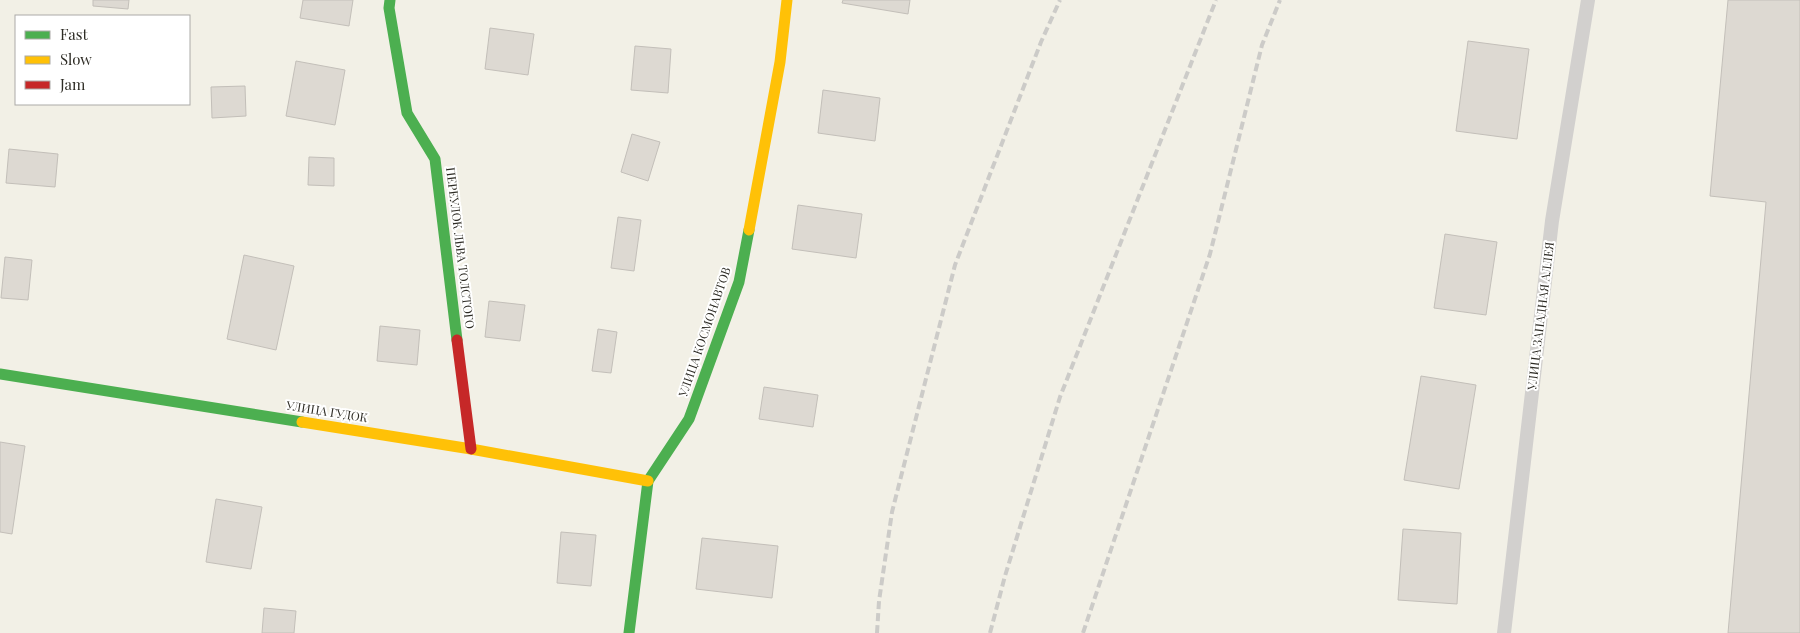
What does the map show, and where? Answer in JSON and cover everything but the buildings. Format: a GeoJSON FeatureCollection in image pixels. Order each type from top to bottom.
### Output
{"type":"FeatureCollection","features":[{"type":"Feature","properties":{"kind":"street","name":"ПЕРЕУЛОК ЛЬВА ТОЛСТОГО"},"geometry":{"type":"LineString","coordinates":[[390,0],[389,8],[407,113],[435,159],[472,449]]}},
{"type":"Feature","properties":{"kind":"street","name":"УЛИЦА КОСМОНАВТОВ"},"geometry":{"type":"LineString","coordinates":[[629,633],[648,481],[689,420],[739,282],[780,62],[787,0]]}},
{"type":"Feature","properties":{"kind":"street","name":"УЛИЦА ГУДОК"},"geometry":{"type":"LineString","coordinates":[[0,374],[472,449],[648,481]]}},
{"type":"Feature","properties":{"kind":"lane","name":"УЛИЦА ЗАПАДНАЯ АЛЛЕЯ"},"geometry":{"type":"LineString","coordinates":[[1504,633],[1552,222],[1588,0]]}},
{"type":"Feature","properties":{"kind":"railway"},"geometry":{"type":"LineString","coordinates":[[877,633],[879,601],[892,512],[955,265],[1041,42],[1060,0]]}},
{"type":"Feature","properties":{"kind":"railway"},"geometry":{"type":"LineString","coordinates":[[990,633],[1005,576],[1060,397],[1216,0]]}},
{"type":"Feature","properties":{"kind":"railway"},"geometry":{"type":"LineString","coordinates":[[1083,633],[1210,254],[1262,45],[1280,0]]}},
{"type":"Feature","properties":{"kind":"traffic: fast"},"geometry":{"type":"LineString","coordinates":[[390,0],[389,8],[407,113],[435,159],[457,340]]}},
{"type":"Feature","properties":{"kind":"traffic: fast"},"geometry":{"type":"LineString","coordinates":[[629,633],[648,481],[689,419],[739,282],[749,230]]}},
{"type":"Feature","properties":{"kind":"traffic: fast"},"geometry":{"type":"LineString","coordinates":[[0,374],[302,422]]}},
{"type":"Feature","properties":{"kind":"traffic: slow"},"geometry":{"type":"LineString","coordinates":[[749,230],[780,62],[787,0]]}},
{"type":"Feature","properties":{"kind":"traffic: slow"},"geometry":{"type":"LineString","coordinates":[[302,422],[471,449],[648,481]]}},
{"type":"Feature","properties":{"kind":"traffic: jam"},"geometry":{"type":"LineString","coordinates":[[457,340],[471,449]]}}]}
